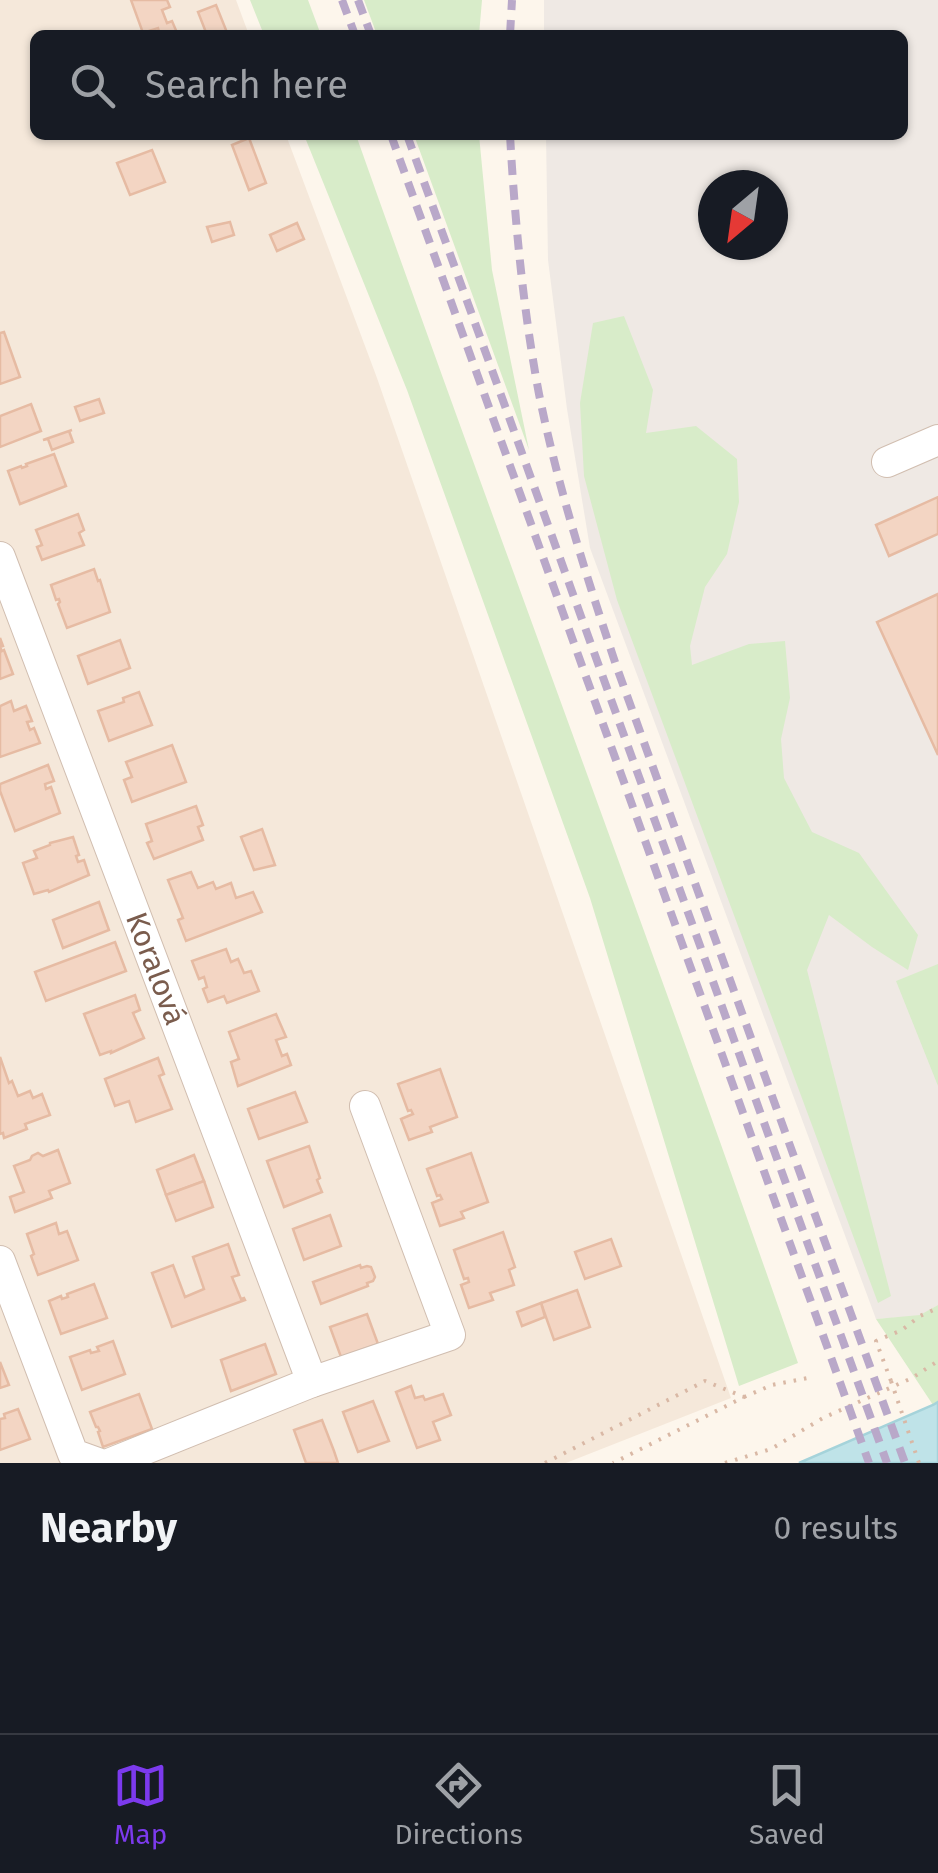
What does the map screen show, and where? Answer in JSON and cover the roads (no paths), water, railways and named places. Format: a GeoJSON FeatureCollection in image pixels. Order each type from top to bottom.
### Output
{"type":"FeatureCollection","features":[{"type":"Feature","properties":{"kind":"street"},"geometry":{"type":"LineString","coordinates":[[887,462],[938,440]]}},
{"type":"Feature","properties":{"kind":"street","name":"Koralová"},"geometry":{"type":"LineString","coordinates":[[0,557],[312,1382]]}},
{"type":"Feature","properties":{"kind":"street"},"geometry":{"type":"LineString","coordinates":[[0,1261],[92,1460],[450,1335],[366,1106]]}},
{"type":"Feature","properties":{"kind":"water"},"geometry":{"type":"Polygon","coordinates":[[[938,1402],[938,1463],[799,1463],[933,1405],[938,1402]]]}},
{"type":"Feature","properties":{"kind":"railway"},"geometry":{"type":"LineString","coordinates":[[342,0],[353,30]]}},
{"type":"Feature","properties":{"kind":"railway"},"geometry":{"type":"LineString","coordinates":[[358,0],[369,30]]}},
{"type":"Feature","properties":{"kind":"railway"},"geometry":{"type":"LineString","coordinates":[[510,30],[512,0]]}},
{"type":"Feature","properties":{"kind":"railway"},"geometry":{"type":"LineString","coordinates":[[393,140],[869,1463]]}},
{"type":"Feature","properties":{"kind":"railway"},"geometry":{"type":"LineString","coordinates":[[409,140],[887,1463]]}},
{"type":"Feature","properties":{"kind":"railway"},"geometry":{"type":"LineString","coordinates":[[510,140],[520,265],[533,362],[574,532],[617,668],[905,1463]]}}]}
